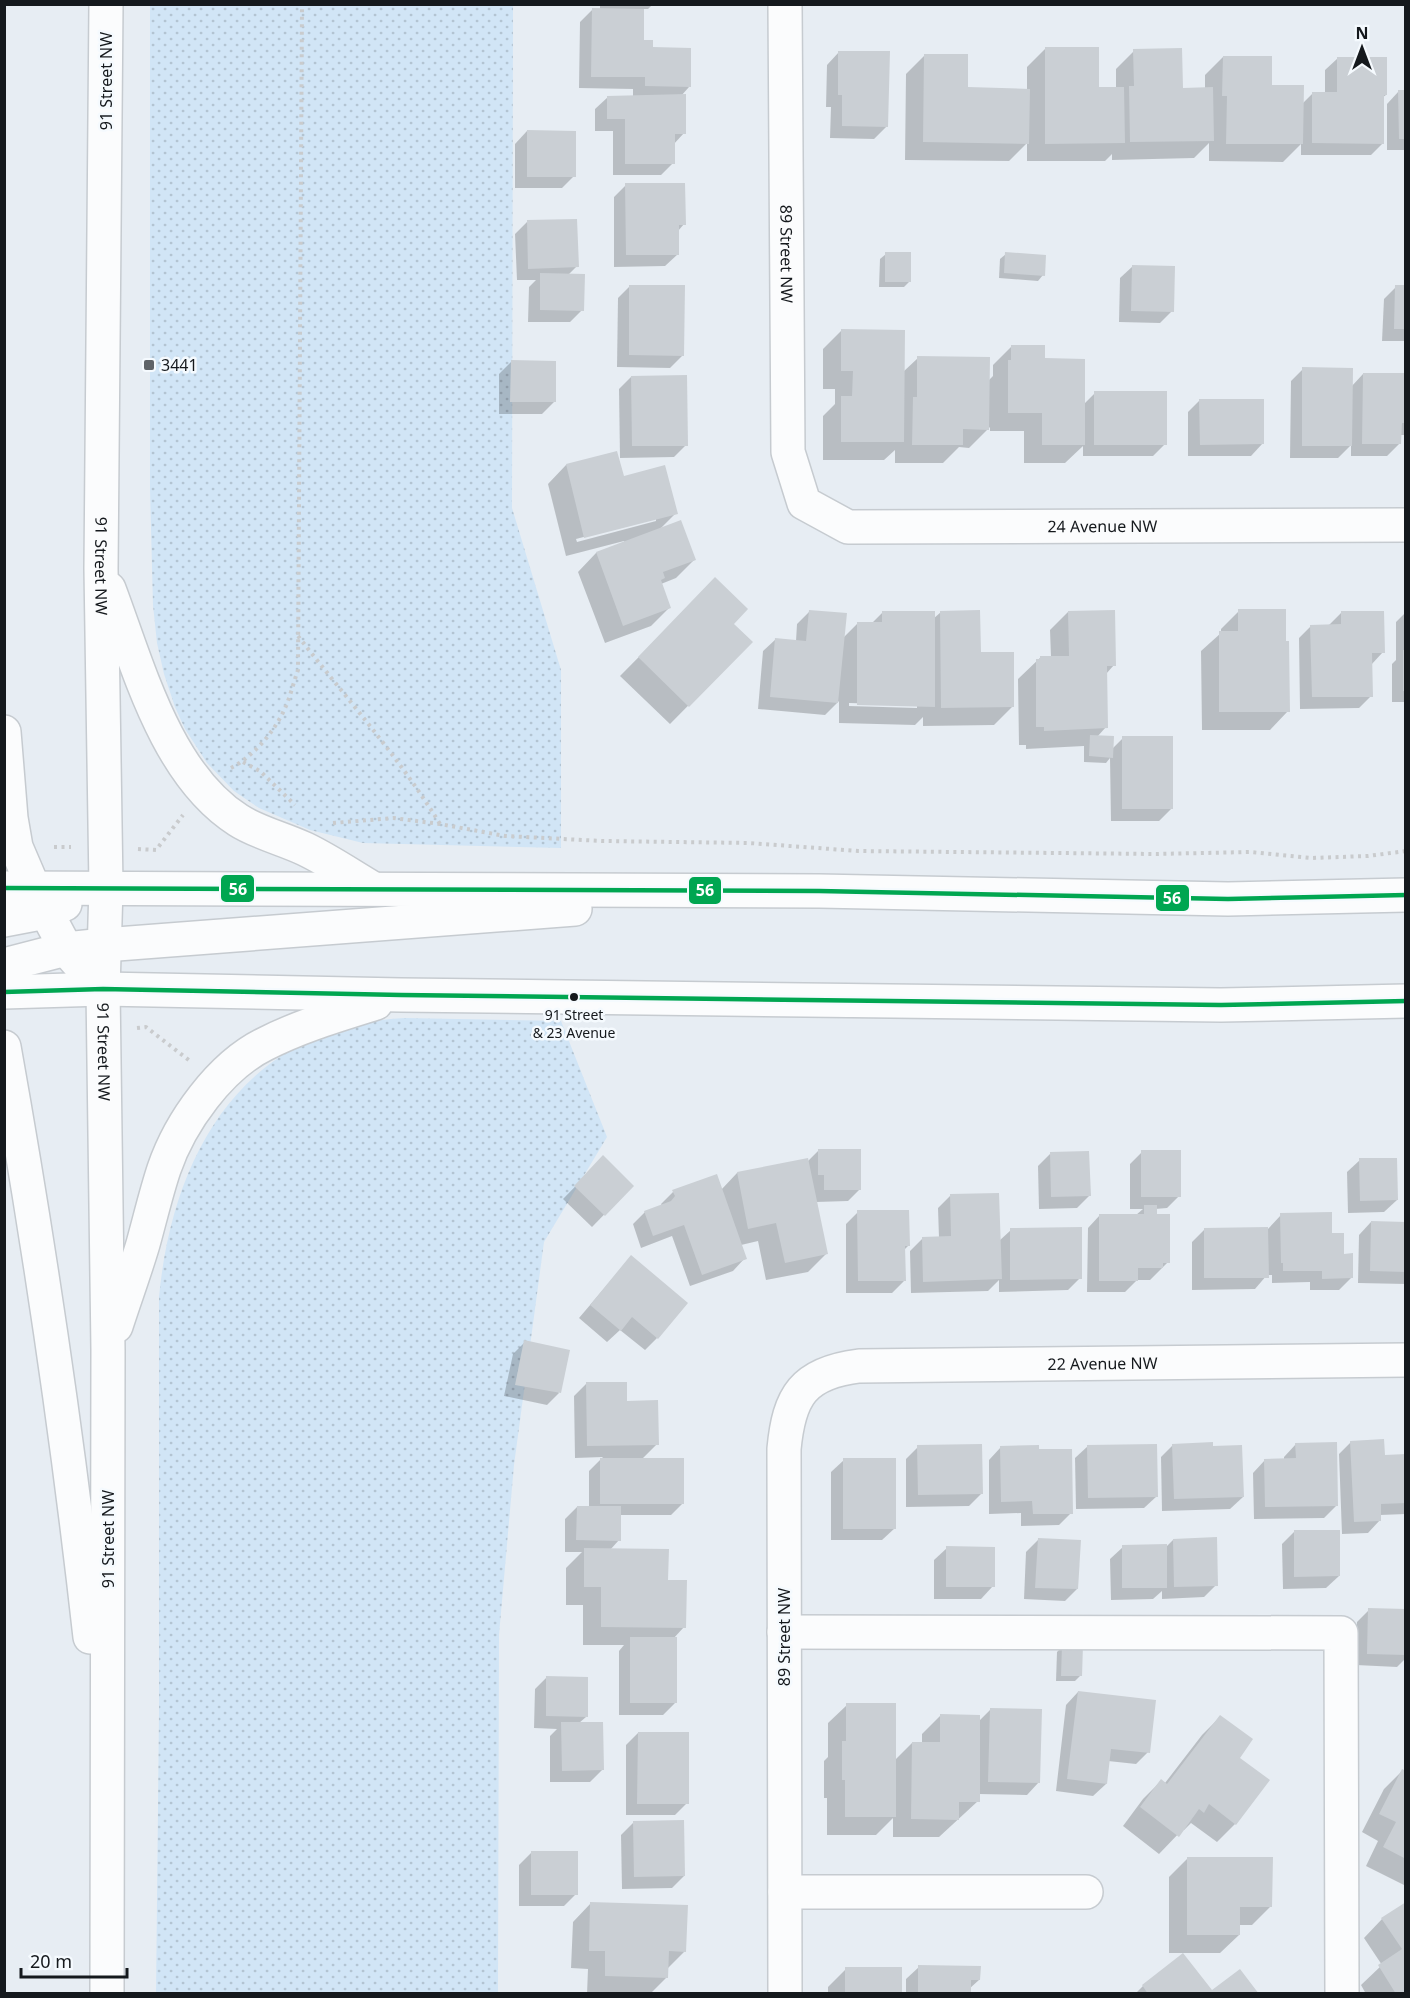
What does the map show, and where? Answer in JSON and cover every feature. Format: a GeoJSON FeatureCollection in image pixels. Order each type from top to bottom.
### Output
{"type":"FeatureCollection","features":[{"type":"Feature","properties":{"kind":"main road","name":"91 Street NW"},"geometry":{"type":"LineString","coordinates":[[106,4],[101,569],[106,887],[103,989],[108,1350],[107,1994]]}},
{"type":"Feature","properties":{"kind":"main road","name":"89 Street NW"},"geometry":{"type":"LineString","coordinates":[[785,4],[788,452],[804,503]]}},
{"type":"Feature","properties":{"kind":"main road","name":"24 Avenue NW"},"geometry":{"type":"LineString","coordinates":[[804,503],[848,527],[1406,525]]}},
{"type":"Feature","properties":{"kind":"main road"},"geometry":{"type":"LineString","coordinates":[[101,569],[156,714],[187,771],[238,821],[306,850],[374,889]]}},
{"type":"Feature","properties":{"kind":"main road"},"geometry":{"type":"LineString","coordinates":[[4,732],[11,818],[28,896],[66,949],[103,989]]}},
{"type":"Feature","properties":{"kind":"main road"},"geometry":{"type":"LineString","coordinates":[[4,920],[28,896],[106,887],[819,891],[1228,899],[1406,895]]}},
{"type":"Feature","properties":{"kind":"main road"},"geometry":{"type":"LineString","coordinates":[[4,965],[66,949],[104,945],[819,891]]}},
{"type":"Feature","properties":{"kind":"main road"},"geometry":{"type":"LineString","coordinates":[[4,992],[103,989],[1221,1005],[1406,1001]]}},
{"type":"Feature","properties":{"kind":"main road"},"geometry":{"type":"LineString","coordinates":[[108,1350],[143,1245],[165,1167],[182,1130],[215,1082],[263,1044],[306,1026],[401,995]]}},
{"type":"Feature","properties":{"kind":"main road"},"geometry":{"type":"LineString","coordinates":[[4,1047],[56,1361],[78,1532],[108,1809]]}},
{"type":"Feature","properties":{"kind":"main road","name":"22 Avenue NW"},"geometry":{"type":"LineString","coordinates":[[804,1388],[817,1377],[831,1371],[858,1366],[1406,1360]]}},
{"type":"Feature","properties":{"kind":"main road","name":"89 Street NW"},"geometry":{"type":"LineString","coordinates":[[785,1994],[784,1449],[786,1427],[797,1396],[804,1388]]}},
{"type":"Feature","properties":{"kind":"main road"},"geometry":{"type":"LineString","coordinates":[[784,1632],[1341,1633],[1342,1994]]}},
{"type":"Feature","properties":{"kind":"main road"},"geometry":{"type":"LineString","coordinates":[[785,1892],[1086,1892]]}},
{"type":"Feature","properties":{"kind":"path"},"geometry":{"type":"LineString","coordinates":[[299,810],[260,771],[243,762],[265,739],[286,707],[298,670],[302,4]]}},
{"type":"Feature","properties":{"kind":"path"},"geometry":{"type":"LineString","coordinates":[[297,636],[395,760],[440,824]]}},
{"type":"Feature","properties":{"kind":"path"},"geometry":{"type":"LineString","coordinates":[[324,822],[393,818],[505,836],[603,841],[749,843],[858,851],[1156,854],[1250,852],[1311,858],[1368,856],[1406,851]]}},
{"type":"Feature","properties":{"kind":"path"},"geometry":{"type":"LineString","coordinates":[[132,1029],[146,1027],[196,1066]]}},
{"type":"Feature","properties":{"kind":"shaded area"},"geometry":{"type":"Polygon","coordinates":[[[150,5],[513,5],[512,508],[561,670],[561,848],[363,843],[310,830],[259,808],[234,791],[207,763],[185,729],[164,674],[157,643],[153,605],[150,489],[150,5]]]}},
{"type":"Feature","properties":{"kind":"shaded area"},"geometry":{"type":"Polygon","coordinates":[[[405,1018],[561,1021],[607,1137],[544,1242],[514,1465],[499,1635],[498,1993],[156,1994],[159,1297],[167,1243],[181,1193],[201,1147],[227,1106],[261,1071],[301,1044],[349,1026],[405,1018]]]}},
{"type":"Feature","properties":{"kind":"building"},"geometry":{"type":"Polygon","coordinates":[[[592,8],[644,9],[644,40],[653,40],[653,47],[691,48],[691,87],[645,86],[645,77],[591,77],[592,8]]]}},
{"type":"Feature","properties":{"kind":"building"},"geometry":{"type":"Polygon","coordinates":[[[1045,47],[1099,47],[1099,87],[1124,87],[1125,143],[1045,144],[1045,47]]]}},
{"type":"Feature","properties":{"kind":"building"},"geometry":{"type":"Polygon","coordinates":[[[1182,48],[1183,88],[1213,87],[1214,141],[1130,142],[1129,86],[1134,86],[1133,49],[1182,48]]]}},
{"type":"Feature","properties":{"kind":"building"},"geometry":{"type":"Polygon","coordinates":[[[838,51],[890,51],[888,127],[842,126],[842,95],[838,95],[838,51]]]}},
{"type":"Feature","properties":{"kind":"building"},"geometry":{"type":"Polygon","coordinates":[[[924,54],[968,54],[968,87],[1030,89],[1029,144],[923,142],[924,54]]]}},
{"type":"Feature","properties":{"kind":"building"},"geometry":{"type":"Polygon","coordinates":[[[1223,56],[1272,56],[1272,85],[1304,85],[1303,144],[1226,144],[1227,96],[1222,96],[1223,56]]]}},
{"type":"Feature","properties":{"kind":"building"},"geometry":{"type":"Polygon","coordinates":[[[1337,57],[1387,57],[1384,144],[1312,143],[1312,92],[1337,92],[1337,57]]]}},
{"type":"Feature","properties":{"kind":"building"},"geometry":{"type":"Polygon","coordinates":[[[1398,90],[1406,90],[1406,139],[1399,139],[1398,90]]]}},
{"type":"Feature","properties":{"kind":"building"},"geometry":{"type":"Polygon","coordinates":[[[686,94],[686,134],[675,134],[675,164],[625,164],[625,119],[607,119],[607,96],[686,94]]]}},
{"type":"Feature","properties":{"kind":"building"},"geometry":{"type":"Polygon","coordinates":[[[527,130],[576,131],[576,177],[527,177],[527,130]]]}},
{"type":"Feature","properties":{"kind":"building"},"geometry":{"type":"Polygon","coordinates":[[[625,183],[685,183],[686,225],[679,225],[679,255],[626,255],[625,183]]]}},
{"type":"Feature","properties":{"kind":"building"},"geometry":{"type":"Polygon","coordinates":[[[577,219],[579,267],[528,269],[527,220],[577,219]]]}},
{"type":"Feature","properties":{"kind":"building"},"geometry":{"type":"Polygon","coordinates":[[[885,252],[911,252],[911,282],[885,282],[885,252]]]}},
{"type":"Feature","properties":{"kind":"building"},"geometry":{"type":"Polygon","coordinates":[[[1005,252],[1046,255],[1045,276],[1004,273],[1005,252]]]}},
{"type":"Feature","properties":{"kind":"building"},"geometry":{"type":"Polygon","coordinates":[[[1132,265],[1175,266],[1174,312],[1131,311],[1132,265]]]}},
{"type":"Feature","properties":{"kind":"building"},"geometry":{"type":"Polygon","coordinates":[[[540,273],[585,274],[584,311],[540,310],[540,273]]]}},
{"type":"Feature","properties":{"kind":"building"},"geometry":{"type":"Polygon","coordinates":[[[629,285],[685,285],[684,356],[629,355],[629,285]]]}},
{"type":"Feature","properties":{"kind":"building"},"geometry":{"type":"Polygon","coordinates":[[[1395,285],[1406,285],[1406,329],[1394,329],[1395,285]]]}},
{"type":"Feature","properties":{"kind":"building"},"geometry":{"type":"Polygon","coordinates":[[[841,329],[905,330],[904,442],[841,442],[841,396],[852,396],[853,371],[841,371],[841,329]]]}},
{"type":"Feature","properties":{"kind":"building"},"geometry":{"type":"Polygon","coordinates":[[[1011,345],[1045,345],[1045,358],[1085,359],[1085,445],[1042,445],[1042,413],[1008,413],[1008,360],[1011,360],[1011,345]]]}},
{"type":"Feature","properties":{"kind":"building"},"geometry":{"type":"Polygon","coordinates":[[[917,356],[990,357],[989,430],[963,429],[963,445],[912,445],[913,397],[917,397],[917,356]]]}},
{"type":"Feature","properties":{"kind":"building"},"geometry":{"type":"Polygon","coordinates":[[[511,360],[556,361],[556,402],[510,402],[511,360]]]}},
{"type":"Feature","properties":{"kind":"building"},"geometry":{"type":"Polygon","coordinates":[[[1302,367],[1353,368],[1352,446],[1302,446],[1302,367]]]}},
{"type":"Feature","properties":{"kind":"building"},"geometry":{"type":"Polygon","coordinates":[[[1363,373],[1406,373],[1406,423],[1402,423],[1401,444],[1362,444],[1363,373]]]}},
{"type":"Feature","properties":{"kind":"building"},"geometry":{"type":"Polygon","coordinates":[[[687,375],[688,446],[632,446],[631,376],[687,375]]]}},
{"type":"Feature","properties":{"kind":"building"},"geometry":{"type":"Polygon","coordinates":[[[1094,391],[1167,391],[1167,445],[1094,445],[1094,391]]]}},
{"type":"Feature","properties":{"kind":"building"},"geometry":{"type":"Polygon","coordinates":[[[1199,399],[1264,399],[1264,444],[1200,445],[1199,399]]]}},
{"type":"Feature","properties":{"kind":"building"},"geometry":{"type":"Polygon","coordinates":[[[617,451],[624,476],[665,465],[678,514],[584,538],[566,464],[617,451]]]}},
{"type":"Feature","properties":{"kind":"building"},"geometry":{"type":"Polygon","coordinates":[[[681,520],[696,560],[663,572],[665,578],[661,580],[671,608],[623,626],[596,552],[681,520]]]}},
{"type":"Feature","properties":{"kind":"building"},"geometry":{"type":"Polygon","coordinates":[[[715,577],[748,609],[734,624],[753,642],[689,707],[638,657],[715,577]]]}},
{"type":"Feature","properties":{"kind":"building"},"geometry":{"type":"Polygon","coordinates":[[[1238,609],[1286,609],[1290,712],[1219,712],[1219,631],[1238,631],[1238,609]]]}},
{"type":"Feature","properties":{"kind":"building"},"geometry":{"type":"Polygon","coordinates":[[[809,610],[847,613],[838,703],[770,697],[775,638],[806,641],[809,610]]]}},
{"type":"Feature","properties":{"kind":"building"},"geometry":{"type":"Polygon","coordinates":[[[980,610],[981,652],[1014,652],[1014,707],[941,708],[940,611],[980,610]]]}},
{"type":"Feature","properties":{"kind":"building"},"geometry":{"type":"Polygon","coordinates":[[[1115,610],[1116,666],[1107,666],[1108,728],[1044,731],[1044,727],[1036,727],[1036,659],[1040,659],[1040,656],[1069,656],[1068,611],[1115,610]]]}},
{"type":"Feature","properties":{"kind":"building"},"geometry":{"type":"Polygon","coordinates":[[[882,611],[935,611],[935,707],[857,705],[857,622],[882,622],[882,611]]]}},
{"type":"Feature","properties":{"kind":"building"},"geometry":{"type":"Polygon","coordinates":[[[1341,611],[1384,611],[1385,653],[1372,653],[1373,697],[1312,697],[1310,625],[1341,624],[1341,611]]]}},
{"type":"Feature","properties":{"kind":"building"},"geometry":{"type":"Polygon","coordinates":[[[1403,650],[1406,650],[1406,691],[1403,691],[1403,650]]]}},
{"type":"Feature","properties":{"kind":"building"},"geometry":{"type":"Polygon","coordinates":[[[1090,735],[1114,736],[1113,758],[1089,756],[1090,735]]]}},
{"type":"Feature","properties":{"kind":"building"},"geometry":{"type":"Polygon","coordinates":[[[1122,736],[1173,736],[1173,809],[1122,809],[1122,736]]]}},
{"type":"Feature","properties":{"kind":"building"},"geometry":{"type":"Polygon","coordinates":[[[818,1149],[861,1149],[861,1190],[824,1190],[824,1175],[818,1175],[818,1149]]]}},
{"type":"Feature","properties":{"kind":"building"},"geometry":{"type":"Polygon","coordinates":[[[1141,1150],[1181,1150],[1181,1197],[1141,1197],[1141,1150]]]}},
{"type":"Feature","properties":{"kind":"building"},"geometry":{"type":"Polygon","coordinates":[[[1089,1151],[1091,1196],[1051,1197],[1050,1152],[1089,1151]]]}},
{"type":"Feature","properties":{"kind":"building"},"geometry":{"type":"Polygon","coordinates":[[[603,1155],[634,1186],[605,1216],[574,1186],[603,1155]]]}},
{"type":"Feature","properties":{"kind":"building"},"geometry":{"type":"Polygon","coordinates":[[[808,1158],[828,1254],[785,1263],[776,1223],[748,1229],[737,1172],[808,1158]]]}},
{"type":"Feature","properties":{"kind":"building"},"geometry":{"type":"Polygon","coordinates":[[[1359,1158],[1397,1158],[1398,1200],[1360,1201],[1359,1158]]]}},
{"type":"Feature","properties":{"kind":"building"},"geometry":{"type":"Polygon","coordinates":[[[717,1174],[747,1259],[702,1275],[684,1225],[653,1236],[644,1211],[671,1201],[675,1196],[672,1190],[717,1174]]]}},
{"type":"Feature","properties":{"kind":"building"},"geometry":{"type":"Polygon","coordinates":[[[999,1193],[1002,1279],[923,1282],[922,1237],[951,1236],[950,1194],[999,1193]]]}},
{"type":"Feature","properties":{"kind":"building"},"geometry":{"type":"Polygon","coordinates":[[[1144,1205],[1157,1205],[1157,1214],[1170,1214],[1170,1263],[1163,1263],[1163,1268],[1138,1268],[1138,1281],[1099,1281],[1099,1214],[1144,1214],[1144,1205]]]}},
{"type":"Feature","properties":{"kind":"building"},"geometry":{"type":"Polygon","coordinates":[[[857,1210],[909,1210],[910,1246],[905,1246],[906,1281],[858,1281],[857,1210]]]}},
{"type":"Feature","properties":{"kind":"building"},"geometry":{"type":"Polygon","coordinates":[[[1332,1212],[1332,1233],[1344,1233],[1344,1254],[1353,1253],[1353,1278],[1322,1279],[1322,1271],[1283,1271],[1280,1213],[1332,1212]]]}},
{"type":"Feature","properties":{"kind":"building"},"geometry":{"type":"Polygon","coordinates":[[[1371,1221],[1406,1222],[1406,1272],[1370,1271],[1371,1221]]]}},
{"type":"Feature","properties":{"kind":"building"},"geometry":{"type":"Polygon","coordinates":[[[1082,1227],[1082,1279],[1010,1280],[1010,1228],[1082,1227]]]}},
{"type":"Feature","properties":{"kind":"building"},"geometry":{"type":"Polygon","coordinates":[[[1268,1227],[1269,1278],[1204,1278],[1204,1228],[1268,1227]]]}},
{"type":"Feature","properties":{"kind":"building"},"geometry":{"type":"Polygon","coordinates":[[[631,1255],[688,1303],[658,1339],[632,1317],[621,1331],[590,1305],[631,1255]]]}},
{"type":"Feature","properties":{"kind":"building"},"geometry":{"type":"Polygon","coordinates":[[[524,1340],[570,1350],[561,1393],[515,1385],[524,1340]]]}},
{"type":"Feature","properties":{"kind":"building"},"geometry":{"type":"Polygon","coordinates":[[[586,1382],[627,1382],[627,1401],[658,1400],[659,1445],[587,1446],[586,1382]]]}},
{"type":"Feature","properties":{"kind":"building"},"geometry":{"type":"Polygon","coordinates":[[[1384,1439],[1385,1455],[1406,1454],[1406,1503],[1381,1504],[1381,1521],[1354,1522],[1350,1441],[1384,1439]]]}},
{"type":"Feature","properties":{"kind":"building"},"geometry":{"type":"Polygon","coordinates":[[[1213,1442],[1213,1446],[1242,1445],[1244,1497],[1174,1499],[1172,1444],[1213,1442]]]}},
{"type":"Feature","properties":{"kind":"building"},"geometry":{"type":"Polygon","coordinates":[[[1337,1442],[1338,1506],[1265,1507],[1264,1459],[1296,1458],[1295,1443],[1337,1442]]]}},
{"type":"Feature","properties":{"kind":"building"},"geometry":{"type":"Polygon","coordinates":[[[982,1444],[983,1494],[918,1495],[917,1445],[982,1444]]]}},
{"type":"Feature","properties":{"kind":"building"},"geometry":{"type":"Polygon","coordinates":[[[1157,1444],[1158,1497],[1088,1498],[1087,1445],[1157,1444]]]}},
{"type":"Feature","properties":{"kind":"building"},"geometry":{"type":"Polygon","coordinates":[[[1039,1445],[1039,1449],[1072,1449],[1073,1514],[1033,1514],[1032,1501],[1001,1502],[1000,1446],[1039,1445]]]}},
{"type":"Feature","properties":{"kind":"building"},"geometry":{"type":"Polygon","coordinates":[[[600,1458],[684,1458],[684,1504],[600,1504],[600,1458]]]}},
{"type":"Feature","properties":{"kind":"building"},"geometry":{"type":"Polygon","coordinates":[[[843,1458],[896,1458],[896,1529],[843,1529],[843,1458]]]}},
{"type":"Feature","properties":{"kind":"building"},"geometry":{"type":"Polygon","coordinates":[[[577,1506],[621,1506],[621,1541],[576,1540],[577,1506]]]}},
{"type":"Feature","properties":{"kind":"building"},"geometry":{"type":"Polygon","coordinates":[[[1294,1530],[1340,1530],[1340,1576],[1294,1577],[1294,1530]]]}},
{"type":"Feature","properties":{"kind":"building"},"geometry":{"type":"Polygon","coordinates":[[[1217,1537],[1218,1586],[1174,1587],[1173,1539],[1217,1537]]]}},
{"type":"Feature","properties":{"kind":"building"},"geometry":{"type":"Polygon","coordinates":[[[1038,1538],[1081,1540],[1078,1589],[1035,1588],[1038,1538]]]}},
{"type":"Feature","properties":{"kind":"building"},"geometry":{"type":"Polygon","coordinates":[[[1167,1544],[1167,1588],[1122,1588],[1122,1545],[1167,1544]]]}},
{"type":"Feature","properties":{"kind":"building"},"geometry":{"type":"Polygon","coordinates":[[[946,1546],[995,1547],[995,1587],[946,1587],[946,1546]]]}},
{"type":"Feature","properties":{"kind":"building"},"geometry":{"type":"Polygon","coordinates":[[[584,1548],[669,1549],[668,1580],[687,1580],[686,1628],[601,1627],[601,1587],[584,1587],[584,1548]]]}},
{"type":"Feature","properties":{"kind":"building"},"geometry":{"type":"Polygon","coordinates":[[[1368,1608],[1406,1609],[1406,1655],[1367,1654],[1368,1608]]]}},
{"type":"Feature","properties":{"kind":"building"},"geometry":{"type":"Polygon","coordinates":[[[630,1637],[677,1637],[677,1703],[630,1703],[630,1637]]]}},
{"type":"Feature","properties":{"kind":"building"},"geometry":{"type":"Polygon","coordinates":[[[1062,1644],[1083,1645],[1082,1676],[1061,1676],[1062,1644]]]}},
{"type":"Feature","properties":{"kind":"building"},"geometry":{"type":"Polygon","coordinates":[[[546,1676],[588,1677],[588,1717],[546,1716],[546,1676]]]}},
{"type":"Feature","properties":{"kind":"building"},"geometry":{"type":"Polygon","coordinates":[[[1078,1691],[1156,1700],[1150,1753],[1111,1749],[1107,1784],[1067,1779],[1078,1691]]]}},
{"type":"Feature","properties":{"kind":"building"},"geometry":{"type":"Polygon","coordinates":[[[846,1703],[896,1703],[896,1817],[845,1817],[842,1741],[846,1741],[846,1703]]]}},
{"type":"Feature","properties":{"kind":"building"},"geometry":{"type":"Polygon","coordinates":[[[990,1708],[1042,1709],[1040,1783],[988,1782],[990,1708]]]}},
{"type":"Feature","properties":{"kind":"building"},"geometry":{"type":"Polygon","coordinates":[[[940,1714],[980,1715],[980,1802],[959,1802],[959,1820],[911,1819],[912,1742],[940,1742],[940,1714]]]}},
{"type":"Feature","properties":{"kind":"building"},"geometry":{"type":"Polygon","coordinates":[[[1220,1715],[1253,1739],[1240,1758],[1270,1780],[1236,1825],[1209,1804],[1204,1813],[1199,1809],[1179,1837],[1140,1807],[1161,1779],[1167,1784],[1220,1715]]]}},
{"type":"Feature","properties":{"kind":"building"},"geometry":{"type":"Polygon","coordinates":[[[561,1722],[603,1722],[604,1770],[562,1771],[561,1722]]]}},
{"type":"Feature","properties":{"kind":"building"},"geometry":{"type":"Polygon","coordinates":[[[638,1732],[689,1732],[689,1804],[637,1804],[638,1732]]]}},
{"type":"Feature","properties":{"kind":"building"},"geometry":{"type":"Polygon","coordinates":[[[1402,1769],[1406,1771],[1406,1859],[1383,1847],[1396,1822],[1379,1814],[1402,1769]]]}},
{"type":"Feature","properties":{"kind":"building"},"geometry":{"type":"Polygon","coordinates":[[[684,1820],[685,1876],[634,1877],[633,1821],[684,1820]]]}},
{"type":"Feature","properties":{"kind":"building"},"geometry":{"type":"Polygon","coordinates":[[[531,1851],[578,1851],[578,1895],[531,1895],[531,1851]]]}},
{"type":"Feature","properties":{"kind":"building"},"geometry":{"type":"Polygon","coordinates":[[[1187,1857],[1273,1857],[1272,1907],[1240,1907],[1240,1935],[1187,1935],[1187,1857]]]}},
{"type":"Feature","properties":{"kind":"building"},"geometry":{"type":"Polygon","coordinates":[[[590,1902],[688,1905],[686,1952],[669,1951],[668,1978],[605,1976],[605,1951],[589,1951],[590,1902]]]}},
{"type":"Feature","properties":{"kind":"building"},"geometry":{"type":"Polygon","coordinates":[[[1406,1902],[1406,1994],[1396,1994],[1378,1965],[1402,1949],[1381,1918],[1406,1902]]]}},
{"type":"Feature","properties":{"kind":"building"},"geometry":{"type":"Polygon","coordinates":[[[1183,1953],[1212,1990],[1240,1969],[1259,1994],[1148,1994],[1142,1985],[1183,1953]]]}},
{"type":"Feature","properties":{"kind":"building"},"geometry":{"type":"Polygon","coordinates":[[[918,1965],[981,1966],[980,1980],[971,1980],[971,1994],[918,1994],[918,1965]]]}},
{"type":"Feature","properties":{"kind":"building"},"geometry":{"type":"Polygon","coordinates":[[[845,1967],[902,1967],[902,1994],[845,1994],[845,1967]]]}},
{"type":"Feature","properties":{"kind":"transit line","name":"56"},"geometry":{"type":"LineString","coordinates":[[4,888],[819,891],[1228,899],[1406,895]]}},
{"type":"Feature","properties":{"kind":"transit line","name":"56"},"geometry":{"type":"LineString","coordinates":[[4,992],[103,989],[1221,1005],[1406,1001]]}},
{"type":"Feature","properties":{"kind":"place","name":"3441"},"geometry":{"type":"Point","coordinates":[149,365]}},
{"type":"Feature","properties":{"kind":"place","name":"91 Street & 23 Avenue"},"geometry":{"type":"Point","coordinates":[574,997]}}]}
